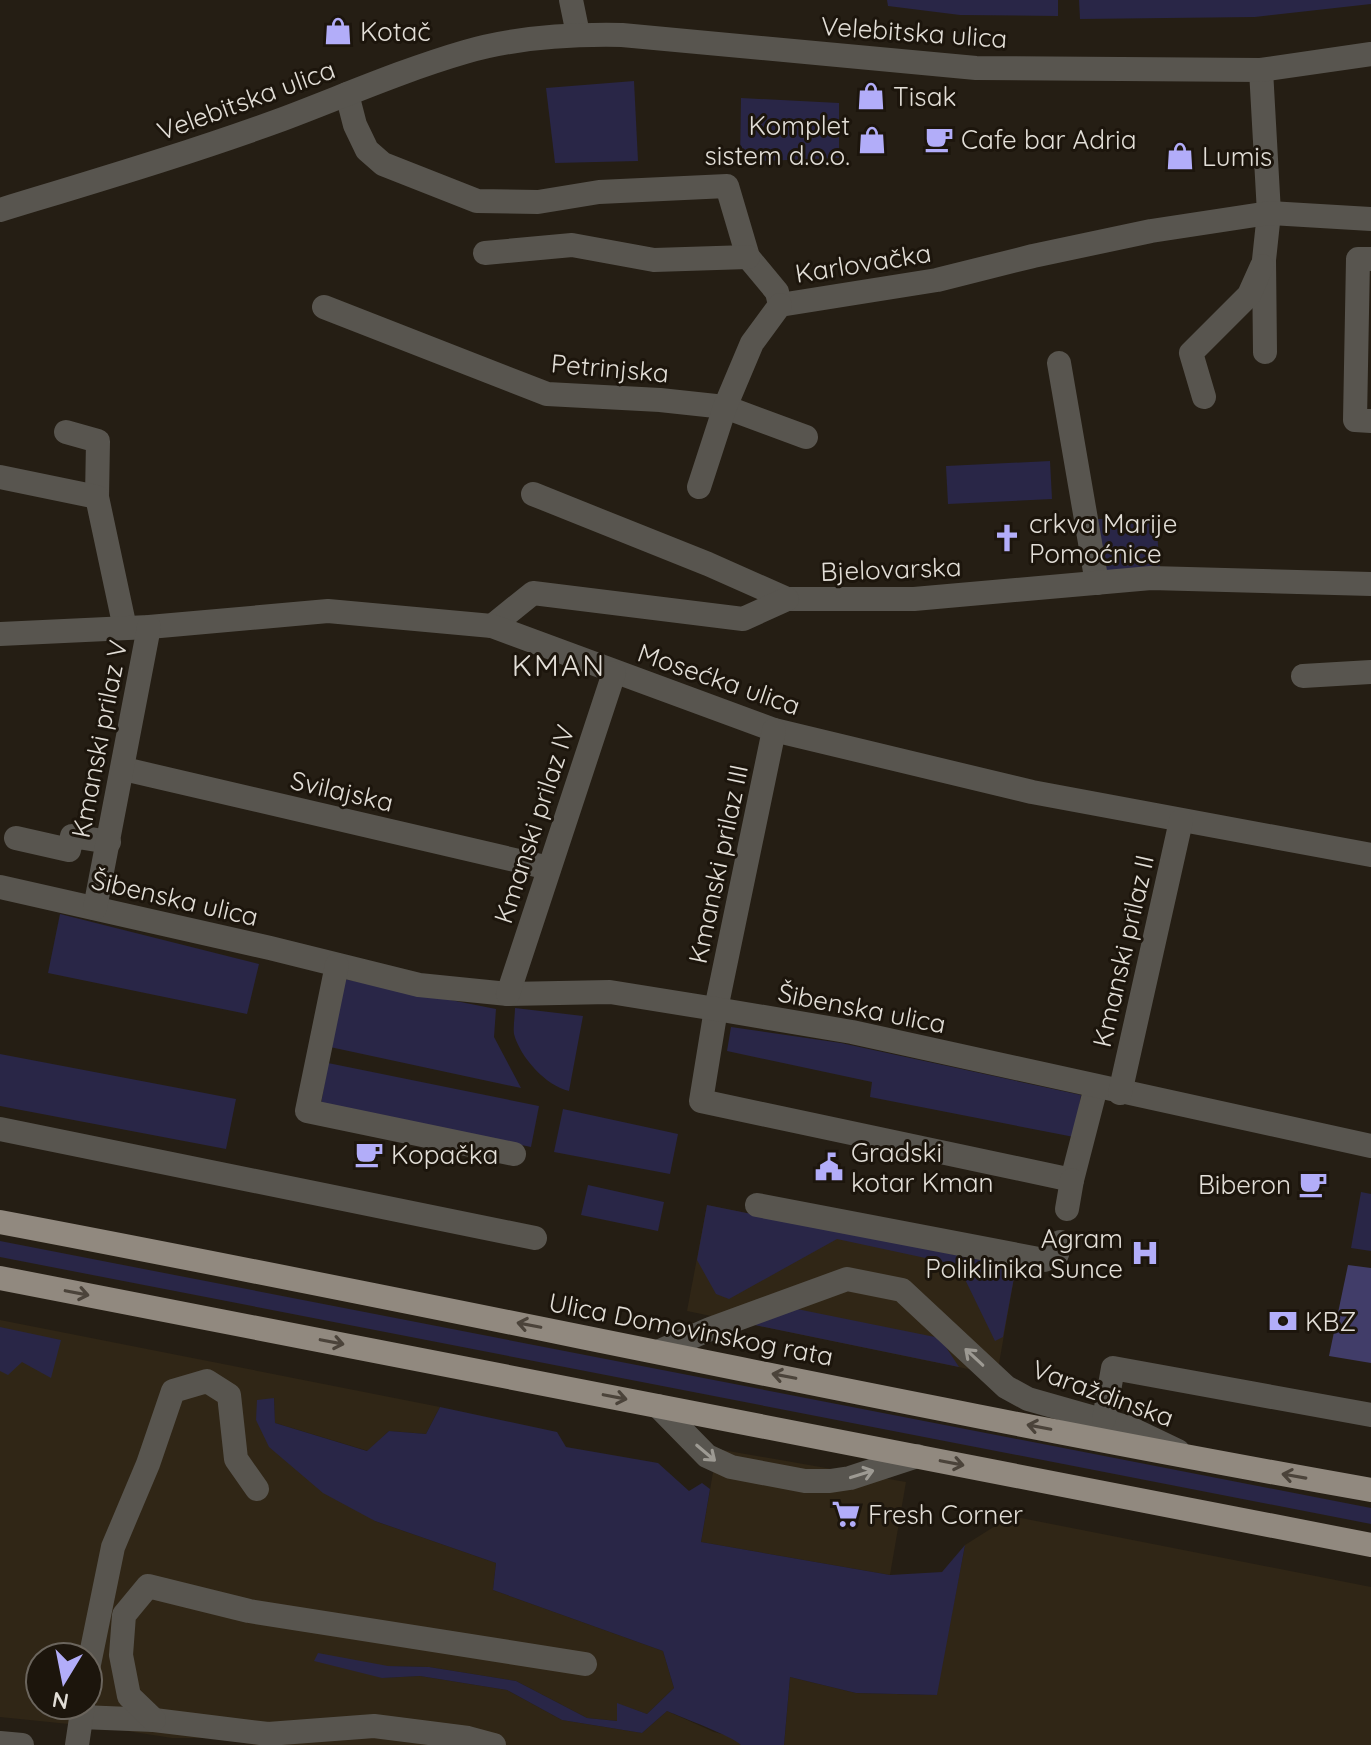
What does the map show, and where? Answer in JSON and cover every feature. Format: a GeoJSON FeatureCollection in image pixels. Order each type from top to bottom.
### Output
{"type":"FeatureCollection","features":[{"type":"Feature","properties":{"kind":"main road","name":"Ulica Domovinskog rata"},"geometry":{"type":"LineString","coordinates":[[0,1222],[1194,1458],[1371,1490]]}},
{"type":"Feature","properties":{"kind":"main road"},"geometry":{"type":"LineString","coordinates":[[0,1278],[1371,1545]]}},
{"type":"Feature","properties":{"kind":"street"},"geometry":{"type":"LineString","coordinates":[[571,0],[578,34]]}},
{"type":"Feature","properties":{"kind":"street","name":"Velebitska ulica"},"geometry":{"type":"LineString","coordinates":[[0,210],[191,150],[384,78],[474,50],[531,39],[578,34],[678,39],[976,68],[1261,70],[1371,54]]}},
{"type":"Feature","properties":{"kind":"street"},"geometry":{"type":"LineString","coordinates":[[1261,70],[1269,213],[1264,260],[1265,352]]}},
{"type":"Feature","properties":{"kind":"street","name":"Karlovačka"},"geometry":{"type":"LineString","coordinates":[[347,94],[355,125],[367,150],[383,164],[477,201],[538,202],[599,192],[727,186],[748,257],[777,292],[780,305],[937,280],[1151,231],[1269,213],[1371,219]]}},
{"type":"Feature","properties":{"kind":"street"},"geometry":{"type":"LineString","coordinates":[[485,253],[572,245],[654,260],[748,257]]}},
{"type":"Feature","properties":{"kind":"street"},"geometry":{"type":"LineString","coordinates":[[1371,259],[1358,259],[1355,420],[1371,421]]}},
{"type":"Feature","properties":{"kind":"street"},"geometry":{"type":"LineString","coordinates":[[1204,397],[1191,353],[1249,295],[1264,260]]}},
{"type":"Feature","properties":{"kind":"street"},"geometry":{"type":"LineString","coordinates":[[699,487],[725,407],[752,343],[780,305]]}},
{"type":"Feature","properties":{"kind":"street","name":"Petrinjska"},"geometry":{"type":"LineString","coordinates":[[324,307],[547,394],[725,407],[806,437]]}},
{"type":"Feature","properties":{"kind":"street"},"geometry":{"type":"LineString","coordinates":[[1059,363],[1097,583]]}},
{"type":"Feature","properties":{"kind":"street"},"geometry":{"type":"LineString","coordinates":[[66,432],[98,441],[97,497],[137,628]]}},
{"type":"Feature","properties":{"kind":"street"},"geometry":{"type":"LineString","coordinates":[[0,477],[97,497]]}},
{"type":"Feature","properties":{"kind":"street","name":"Bjelovarska"},"geometry":{"type":"LineString","coordinates":[[533,494],[787,599],[914,599],[1151,578],[1371,584]]}},
{"type":"Feature","properties":{"kind":"street"},"geometry":{"type":"LineString","coordinates":[[492,626],[533,593],[743,619],[787,599]]}},
{"type":"Feature","properties":{"kind":"street","name":"Mosećka ulica"},"geometry":{"type":"LineString","coordinates":[[0,634],[137,628],[328,611],[492,626],[774,730],[1032,792],[1371,855]]}},
{"type":"Feature","properties":{"kind":"street","name":"Kmanski prilaz V"},"geometry":{"type":"LineString","coordinates":[[95,908],[124,769],[137,628]]}},
{"type":"Feature","properties":{"kind":"street"},"geometry":{"type":"LineString","coordinates":[[1303,676],[1371,672]]}},
{"type":"Feature","properties":{"kind":"street","name":"Kmanski prilaz IV"},"geometry":{"type":"LineString","coordinates":[[508,994],[614,673]]}},
{"type":"Feature","properties":{"kind":"street","name":"Kmanski prilaz III"},"geometry":{"type":"LineString","coordinates":[[774,730],[716,1009],[701,1101],[1072,1180]]}},
{"type":"Feature","properties":{"kind":"street","name":"Svilajska"},"geometry":{"type":"LineString","coordinates":[[124,769],[549,868]]}},
{"type":"Feature","properties":{"kind":"street","name":"Kmanski prilaz II"},"geometry":{"type":"LineString","coordinates":[[1120,1093],[1181,821]]}},
{"type":"Feature","properties":{"kind":"street"},"geometry":{"type":"LineString","coordinates":[[16,838],[69,850],[72,836],[109,842]]}},
{"type":"Feature","properties":{"kind":"street","name":"Šibenska ulica"},"geometry":{"type":"LineString","coordinates":[[0,887],[419,985],[508,994],[610,992],[852,1032],[1371,1146]]}},
{"type":"Feature","properties":{"kind":"street"},"geometry":{"type":"LineString","coordinates":[[337,965],[307,1111],[514,1154]]}},
{"type":"Feature","properties":{"kind":"street"},"geometry":{"type":"LineString","coordinates":[[1067,1209],[1096,1087]]}},
{"type":"Feature","properties":{"kind":"street"},"geometry":{"type":"LineString","coordinates":[[0,1129],[535,1238]]}},
{"type":"Feature","properties":{"kind":"street"},"geometry":{"type":"LineString","coordinates":[[757,1205],[1044,1260],[1057,1254],[1060,1242]]}},
{"type":"Feature","properties":{"kind":"street","name":"Varaždinska"},"geometry":{"type":"LineString","coordinates":[[660,1351],[710,1329],[847,1279],[902,1290],[1006,1387],[1028,1399],[1130,1428],[1194,1458]]}},
{"type":"Feature","properties":{"kind":"street"},"geometry":{"type":"LineString","coordinates":[[1104,1419],[1113,1368],[1371,1415]]}},
{"type":"Feature","properties":{"kind":"street"},"geometry":{"type":"LineString","coordinates":[[94,1641],[113,1547],[148,1464],[173,1391],[207,1381],[229,1395],[236,1459],[257,1489]]}},
{"type":"Feature","properties":{"kind":"street"},"geometry":{"type":"LineString","coordinates":[[658,1406],[707,1456],[731,1467],[805,1481],[830,1481],[850,1478],[917,1456]]}},
{"type":"Feature","properties":{"kind":"street"},"geometry":{"type":"LineString","coordinates":[[154,1720],[129,1696],[121,1655],[124,1615],[148,1586],[249,1611],[585,1664]]}},
{"type":"Feature","properties":{"kind":"street"},"geometry":{"type":"LineString","coordinates":[[104,1714],[268,1734],[374,1726],[468,1738],[494,1745]]}},
{"type":"Feature","properties":{"kind":"street"},"geometry":{"type":"LineString","coordinates":[[77,1745],[81,1721]]}},
{"type":"Feature","properties":{"kind":"street"},"geometry":{"type":"LineString","coordinates":[[0,1743],[22,1745]]}},
{"type":"Feature","properties":{"kind":"shaded area"},"geometry":{"type":"Polygon","coordinates":[[[887,0],[1058,0],[1058,16],[960,15],[888,6],[887,0]]]}},
{"type":"Feature","properties":{"kind":"shaded area"},"geometry":{"type":"Polygon","coordinates":[[[1079,0],[1371,0],[1371,4],[1255,17],[1080,19],[1079,0]]]}},
{"type":"Feature","properties":{"kind":"shaded area"},"geometry":{"type":"Polygon","coordinates":[[[634,81],[638,161],[555,163],[546,88],[634,81]]]}},
{"type":"Feature","properties":{"kind":"shaded area"},"geometry":{"type":"Polygon","coordinates":[[[741,98],[839,103],[839,158],[740,162],[741,98]]]}},
{"type":"Feature","properties":{"kind":"shaded area"},"geometry":{"type":"Polygon","coordinates":[[[1050,461],[1052,499],[948,504],[946,466],[1050,461]]]}},
{"type":"Feature","properties":{"kind":"shaded area"},"geometry":{"type":"Polygon","coordinates":[[[1092,519],[1156,519],[1160,570],[1102,576],[1092,519]]]}},
{"type":"Feature","properties":{"kind":"shaded area"},"geometry":{"type":"Polygon","coordinates":[[[60,914],[259,964],[247,1014],[48,973],[60,914]]]}},
{"type":"Feature","properties":{"kind":"shaded area"},"geometry":{"type":"Polygon","coordinates":[[[344,979],[496,1009],[494,1037],[521,1088],[330,1047],[344,979]]]}},
{"type":"Feature","properties":{"kind":"shaded area"},"geometry":{"type":"Polygon","coordinates":[[[515,1008],[583,1016],[569,1091],[543,1077],[522,1052],[514,1034],[515,1008]]]}},
{"type":"Feature","properties":{"kind":"shaded area"},"geometry":{"type":"Polygon","coordinates":[[[731,1027],[841,1043],[1081,1095],[1074,1137],[870,1097],[872,1082],[727,1051],[731,1027]]]}},
{"type":"Feature","properties":{"kind":"shaded area"},"geometry":{"type":"Polygon","coordinates":[[[0,1054],[236,1099],[226,1149],[0,1106],[0,1054]]]}},
{"type":"Feature","properties":{"kind":"shaded area"},"geometry":{"type":"Polygon","coordinates":[[[328,1063],[539,1106],[531,1147],[321,1104],[328,1063]]]}},
{"type":"Feature","properties":{"kind":"shaded area"},"geometry":{"type":"Polygon","coordinates":[[[563,1109],[678,1134],[670,1174],[554,1152],[563,1109]]]}},
{"type":"Feature","properties":{"kind":"shaded area"},"geometry":{"type":"Polygon","coordinates":[[[588,1185],[664,1202],[658,1231],[581,1215],[588,1185]]]}},
{"type":"Feature","properties":{"kind":"shaded area"},"geometry":{"type":"Polygon","coordinates":[[[1361,1192],[1371,1194],[1371,1251],[1351,1248],[1361,1192]]]}},
{"type":"Feature","properties":{"kind":"shaded area"},"geometry":{"type":"Polygon","coordinates":[[[707,1205],[1016,1267],[997,1375],[687,1311],[707,1205]]]}},
{"type":"Feature","properties":{"kind":"shaded area"},"geometry":{"type":"Polygon","coordinates":[[[707,1205],[1016,1267],[1003,1337],[995,1341],[958,1265],[837,1239],[729,1299],[716,1294],[697,1260],[707,1205]]]}},
{"type":"Feature","properties":{"kind":"shaded area"},"geometry":{"type":"Polygon","coordinates":[[[0,1241],[1371,1508],[1371,1524],[0,1257],[0,1241]]]}},
{"type":"Feature","properties":{"kind":"shaded area"},"geometry":{"type":"Polygon","coordinates":[[[1348,1265],[1371,1268],[1371,1363],[1329,1356],[1348,1265]]]}},
{"type":"Feature","properties":{"kind":"shaded area"},"geometry":{"type":"Polygon","coordinates":[[[787,1307],[940,1338],[959,1367],[745,1323],[787,1307]]]}},
{"type":"Feature","properties":{"kind":"shaded area"},"geometry":{"type":"Polygon","coordinates":[[[0,1320],[440,1407],[426,1434],[389,1431],[368,1451],[275,1423],[274,1398],[256,1420],[375,1521],[496,1563],[493,1590],[663,1651],[674,1688],[647,1714],[618,1704],[618,1721],[587,1718],[516,1681],[429,1667],[388,1666],[382,1678],[420,1676],[507,1690],[562,1720],[642,1733],[667,1711],[714,1732],[734,1737],[741,1745],[256,1745],[216,1738],[172,1738],[39,1721],[104,1721],[104,1641],[24,1641],[24,1719],[0,1717],[0,1320]]]}},
{"type":"Feature","properties":{"kind":"shaded area"},"geometry":{"type":"Polygon","coordinates":[[[0,1327],[61,1340],[51,1378],[22,1362],[8,1375],[0,1371],[0,1327]]]}},
{"type":"Feature","properties":{"kind":"shaded area"},"geometry":{"type":"Polygon","coordinates":[[[274,1398],[275,1423],[367,1451],[389,1431],[426,1434],[440,1407],[557,1432],[566,1447],[658,1463],[689,1491],[702,1483],[710,1489],[701,1542],[890,1575],[942,1572],[965,1545],[937,1695],[856,1693],[790,1677],[784,1745],[741,1745],[667,1711],[642,1733],[562,1720],[507,1690],[420,1676],[382,1678],[314,1661],[318,1653],[388,1666],[429,1667],[516,1681],[587,1718],[617,1721],[617,1703],[647,1714],[674,1688],[663,1651],[493,1590],[496,1563],[375,1521],[323,1493],[269,1447],[256,1420],[257,1400],[274,1398]]]}},
{"type":"Feature","properties":{"kind":"shaded area"},"geometry":{"type":"Polygon","coordinates":[[[717,1449],[906,1482],[890,1575],[701,1542],[717,1449]]]}},
{"type":"Feature","properties":{"kind":"shaded area"},"geometry":{"type":"Polygon","coordinates":[[[1011,1516],[1371,1587],[1371,1745],[784,1745],[790,1677],[856,1693],[936,1695],[965,1545],[1011,1516]]]}},
{"type":"Feature","properties":{"kind":"place","name":"Kotač"},"geometry":{"type":"Point","coordinates":[338,31]}},
{"type":"Feature","properties":{"kind":"place","name":"Tisak"},"geometry":{"type":"Point","coordinates":[871,96]}},
{"type":"Feature","properties":{"kind":"place","name":"Cafe bar Adria"},"geometry":{"type":"Point","coordinates":[939,139]}},
{"type":"Feature","properties":{"kind":"place","name":"Komplet sistem d.o.o."},"geometry":{"type":"Point","coordinates":[872,140]}},
{"type":"Feature","properties":{"kind":"place","name":"Lumis"},"geometry":{"type":"Point","coordinates":[1180,156]}},
{"type":"Feature","properties":{"kind":"place","name":"crkva Marije Pomoćnice"},"geometry":{"type":"Point","coordinates":[1007,538]}},
{"type":"Feature","properties":{"kind":"place","name":"Kopačka"},"geometry":{"type":"Point","coordinates":[369,1154]}},
{"type":"Feature","properties":{"kind":"place","name":"Gradski kotar Kman"},"geometry":{"type":"Point","coordinates":[829,1167]}},
{"type":"Feature","properties":{"kind":"place","name":"Biberon"},"geometry":{"type":"Point","coordinates":[1313,1184]}},
{"type":"Feature","properties":{"kind":"place","name":"Agram Poliklinika Sunce"},"geometry":{"type":"Point","coordinates":[1145,1253]}},
{"type":"Feature","properties":{"kind":"place","name":"KBZ"},"geometry":{"type":"Point","coordinates":[1283,1321]}},
{"type":"Feature","properties":{"kind":"place","name":"Fresh Corner"},"geometry":{"type":"Point","coordinates":[846,1514]}},
{"type":"Feature","properties":{"kind":"district","name":"KMAN"},"geometry":{"type":"Point","coordinates":[559,665]}}]}
